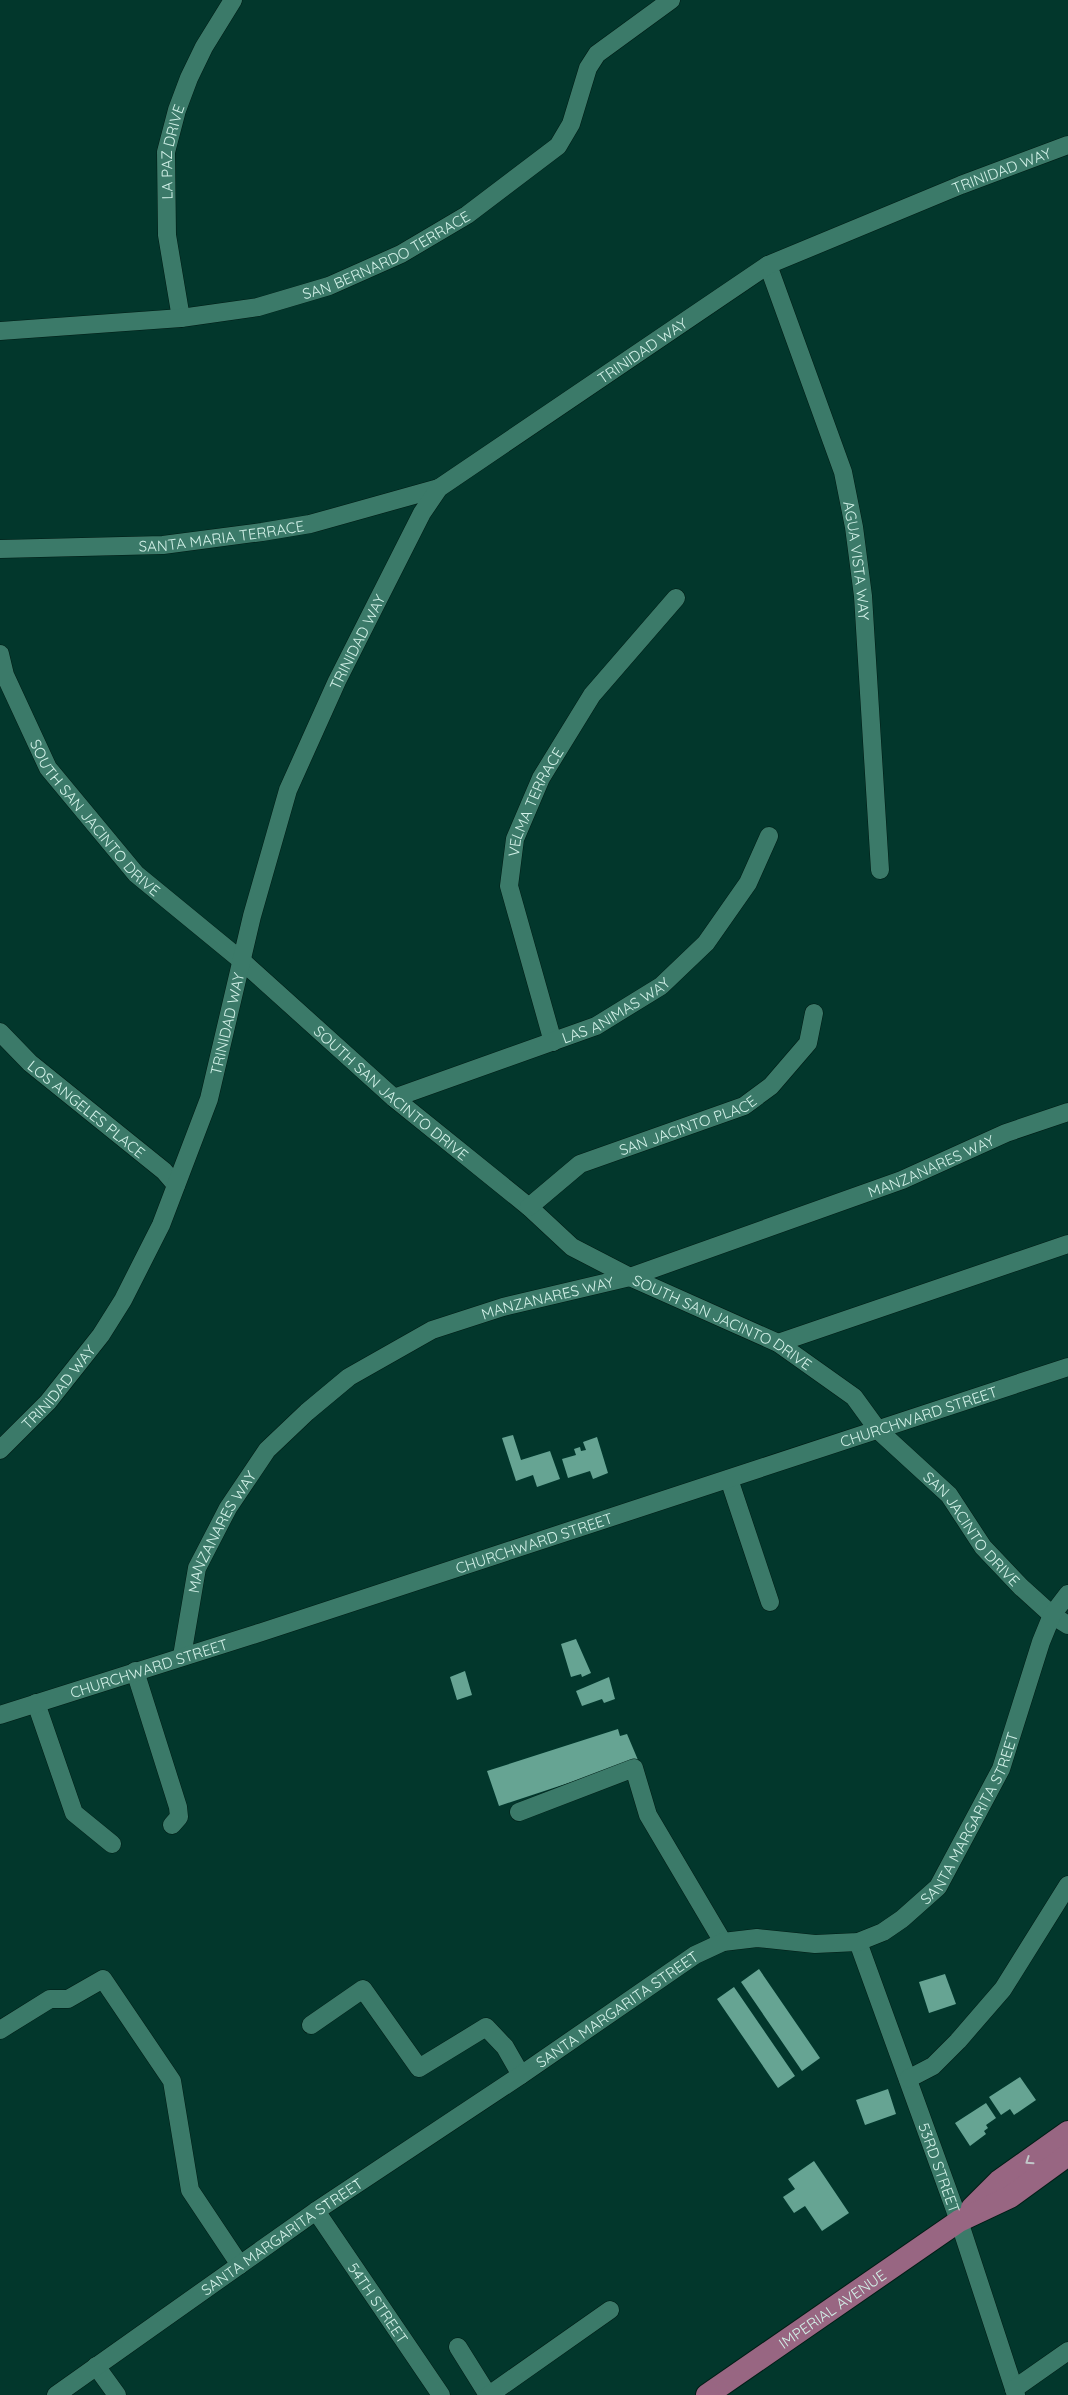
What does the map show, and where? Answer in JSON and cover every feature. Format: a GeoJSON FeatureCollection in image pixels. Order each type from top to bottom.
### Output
{"type":"FeatureCollection","features":[{"type":"Feature","properties":{"kind":"main road","name":"IMPERIAL AVENUE"},"geometry":{"type":"LineString","coordinates":[[959,2221],[999,2181],[1068,2132]]}},
{"type":"Feature","properties":{"kind":"main road","name":"IMPERIAL AVENUE"},"geometry":{"type":"LineString","coordinates":[[707,2395],[959,2221],[1010,2197],[1068,2154]]}},
{"type":"Feature","properties":{"kind":"street","name":"LA PAZ DRIVE"},"geometry":{"type":"LineString","coordinates":[[181,318],[166,235],[166,152],[177,110],[189,78],[204,47],[232,0]]}},
{"type":"Feature","properties":{"kind":"street","name":"SAN BERNARDO TERRACE"},"geometry":{"type":"LineString","coordinates":[[0,331],[181,318],[258,307],[330,286],[402,254],[467,215],[558,146],[571,124],[588,68],[597,54],[671,0]]}},
{"type":"Feature","properties":{"kind":"street","name":"TRINIDAD WAY"},"geometry":{"type":"LineString","coordinates":[[0,1450],[48,1402],[101,1336],[143,1263],[176,1185],[208,1099],[252,916],[288,790],[337,681],[422,513],[439,488],[768,264],[961,185],[1068,145]]}},
{"type":"Feature","properties":{"kind":"street","name":"AGUA VISTA WAY"},"geometry":{"type":"LineString","coordinates":[[768,264],[843,472],[854,527],[863,596],[880,870]]}},
{"type":"Feature","properties":{"kind":"street","name":"SANTA MARIA TERRACE"},"geometry":{"type":"LineString","coordinates":[[0,549],[163,545],[253,534],[310,524],[439,488]]}},
{"type":"Feature","properties":{"kind":"street","name":"VELMA TERRACE"},"geometry":{"type":"LineString","coordinates":[[553,1042],[509,886],[515,840],[541,778],[592,696],[676,598]]}},
{"type":"Feature","properties":{"kind":"street","name":"SOUTH SAN JACINTO DRIVE"},"geometry":{"type":"LineString","coordinates":[[0,654],[5,675],[48,768],[136,874],[242,962],[394,1098],[529,1207],[572,1247],[630,1277],[778,1344],[854,1397],[878,1430]]}},
{"type":"Feature","properties":{"kind":"street","name":"LAS ANIMAS WAY"},"geometry":{"type":"LineString","coordinates":[[394,1098],[596,1026],[661,986],[706,943],[748,883],[769,836]]}},
{"type":"Feature","properties":{"kind":"street","name":"SAN JACINTO PLACE"},"geometry":{"type":"LineString","coordinates":[[529,1207],[580,1164],[744,1106],[750,1102],[771,1086],[808,1043],[814,1013]]}},
{"type":"Feature","properties":{"kind":"street","name":"LOS ANGELES PLACE"},"geometry":{"type":"LineString","coordinates":[[0,1032],[30,1062],[164,1171],[176,1185]]}},
{"type":"Feature","properties":{"kind":"street","name":"MANZANARES WAY"},"geometry":{"type":"LineString","coordinates":[[182,1656],[197,1568],[223,1516],[267,1450],[307,1412],[349,1377],[432,1330],[504,1307],[589,1285],[630,1277],[902,1180],[1006,1133],[1068,1112]]}},
{"type":"Feature","properties":{"kind":"street"},"geometry":{"type":"LineString","coordinates":[[778,1344],[1068,1244]]}},
{"type":"Feature","properties":{"kind":"street","name":"CHURCHWARD STREET"},"geometry":{"type":"LineString","coordinates":[[0,1715],[101,1684],[135,1671],[1068,1367]]}},
{"type":"Feature","properties":{"kind":"street","name":"SAN JACINTO DRIVE"},"geometry":{"type":"LineString","coordinates":[[878,1430],[949,1495],[984,1547],[1024,1591],[1068,1626]]}},
{"type":"Feature","properties":{"kind":"street"},"geometry":{"type":"LineString","coordinates":[[728,1479],[770,1602]]}},
{"type":"Feature","properties":{"kind":"street","name":"SANTA MARGARITA STREET"},"geometry":{"type":"LineString","coordinates":[[56,2395],[316,2211],[521,2075],[695,1956],[723,1942],[757,1938],[815,1944],[858,1942],[883,1932],[902,1919],[938,1887],[1001,1769],[1041,1642],[1052,1615],[1068,1594]]}},
{"type":"Feature","properties":{"kind":"street"},"geometry":{"type":"LineString","coordinates":[[135,1671],[178,1807],[179,1817],[172,1824]]}},
{"type":"Feature","properties":{"kind":"street"},"geometry":{"type":"LineString","coordinates":[[36,1703],[74,1813],[112,1844]]}},
{"type":"Feature","properties":{"kind":"street"},"geometry":{"type":"LineString","coordinates":[[518,1812],[634,1768],[648,1815],[723,1942]]}},
{"type":"Feature","properties":{"kind":"street"},"geometry":{"type":"LineString","coordinates":[[908,2079],[933,2066],[958,2041],[1003,1989],[1068,1885]]}},
{"type":"Feature","properties":{"kind":"street","name":"53RD STREET"},"geometry":{"type":"LineString","coordinates":[[858,1942],[959,2221],[1015,2392]]}},
{"type":"Feature","properties":{"kind":"street"},"geometry":{"type":"LineString","coordinates":[[0,2030],[50,1999],[68,1999],[103,1979],[172,2082],[190,2190],[240,2265]]}},
{"type":"Feature","properties":{"kind":"street"},"geometry":{"type":"LineString","coordinates":[[311,2025],[364,1989],[419,2068],[486,2027],[505,2048],[521,2075]]}},
{"type":"Feature","properties":{"kind":"street","name":"54TH STREET"},"geometry":{"type":"LineString","coordinates":[[316,2211],[441,2395]]}},
{"type":"Feature","properties":{"kind":"street"},"geometry":{"type":"LineString","coordinates":[[458,2347],[489,2395],[610,2310]]}},
{"type":"Feature","properties":{"kind":"street"},"geometry":{"type":"LineString","coordinates":[[1015,2392],[1068,2351]]}},
{"type":"Feature","properties":{"kind":"street"},"geometry":{"type":"LineString","coordinates":[[96,2366],[116,2395]]}},
{"type":"Feature","properties":{"kind":"building"},"geometry":{"type":"Polygon","coordinates":[[[513,1435],[521,1460],[550,1451],[560,1479],[537,1487],[533,1475],[516,1481],[502,1438],[513,1435]]]}},
{"type":"Feature","properties":{"kind":"building"},"geometry":{"type":"Polygon","coordinates":[[[597,1437],[608,1473],[593,1479],[590,1471],[568,1478],[562,1459],[576,1455],[574,1449],[580,1447],[581,1451],[586,1450],[583,1442],[597,1437]]]}},
{"type":"Feature","properties":{"kind":"building"},"geometry":{"type":"Polygon","coordinates":[[[576,1639],[591,1673],[582,1677],[581,1674],[571,1677],[561,1644],[576,1639]]]}},
{"type":"Feature","properties":{"kind":"building"},"geometry":{"type":"Polygon","coordinates":[[[465,1671],[472,1695],[457,1700],[450,1677],[465,1671]]]}},
{"type":"Feature","properties":{"kind":"building"},"geometry":{"type":"Polygon","coordinates":[[[609,1677],[615,1699],[604,1703],[602,1699],[582,1706],[576,1691],[609,1677]]]}},
{"type":"Feature","properties":{"kind":"building"},"geometry":{"type":"Polygon","coordinates":[[[618,1729],[620,1736],[627,1734],[638,1760],[499,1806],[487,1771],[618,1729]]]}},
{"type":"Feature","properties":{"kind":"building"},"geometry":{"type":"Polygon","coordinates":[[[759,1969],[820,2058],[802,2071],[741,1982],[759,1969]]]}},
{"type":"Feature","properties":{"kind":"building"},"geometry":{"type":"Polygon","coordinates":[[[945,1974],[956,2004],[929,2013],[919,1982],[945,1974]]]}},
{"type":"Feature","properties":{"kind":"building"},"geometry":{"type":"Polygon","coordinates":[[[734,1987],[795,2076],[778,2088],[717,1999],[734,1987]]]}},
{"type":"Feature","properties":{"kind":"building"},"geometry":{"type":"Polygon","coordinates":[[[1020,2077],[1036,2100],[1014,2115],[1010,2109],[1001,2115],[989,2097],[1020,2077]]]}},
{"type":"Feature","properties":{"kind":"building"},"geometry":{"type":"Polygon","coordinates":[[[888,2089],[896,2114],[865,2125],[856,2100],[888,2089]]]}},
{"type":"Feature","properties":{"kind":"building"},"geometry":{"type":"Polygon","coordinates":[[[986,2103],[996,2118],[986,2125],[988,2128],[984,2131],[986,2134],[970,2146],[955,2123],[986,2103]]]}},
{"type":"Feature","properties":{"kind":"building"},"geometry":{"type":"Polygon","coordinates":[[[814,2161],[849,2213],[822,2231],[805,2206],[794,2213],[783,2197],[795,2189],[788,2179],[814,2161]]]}}]}
